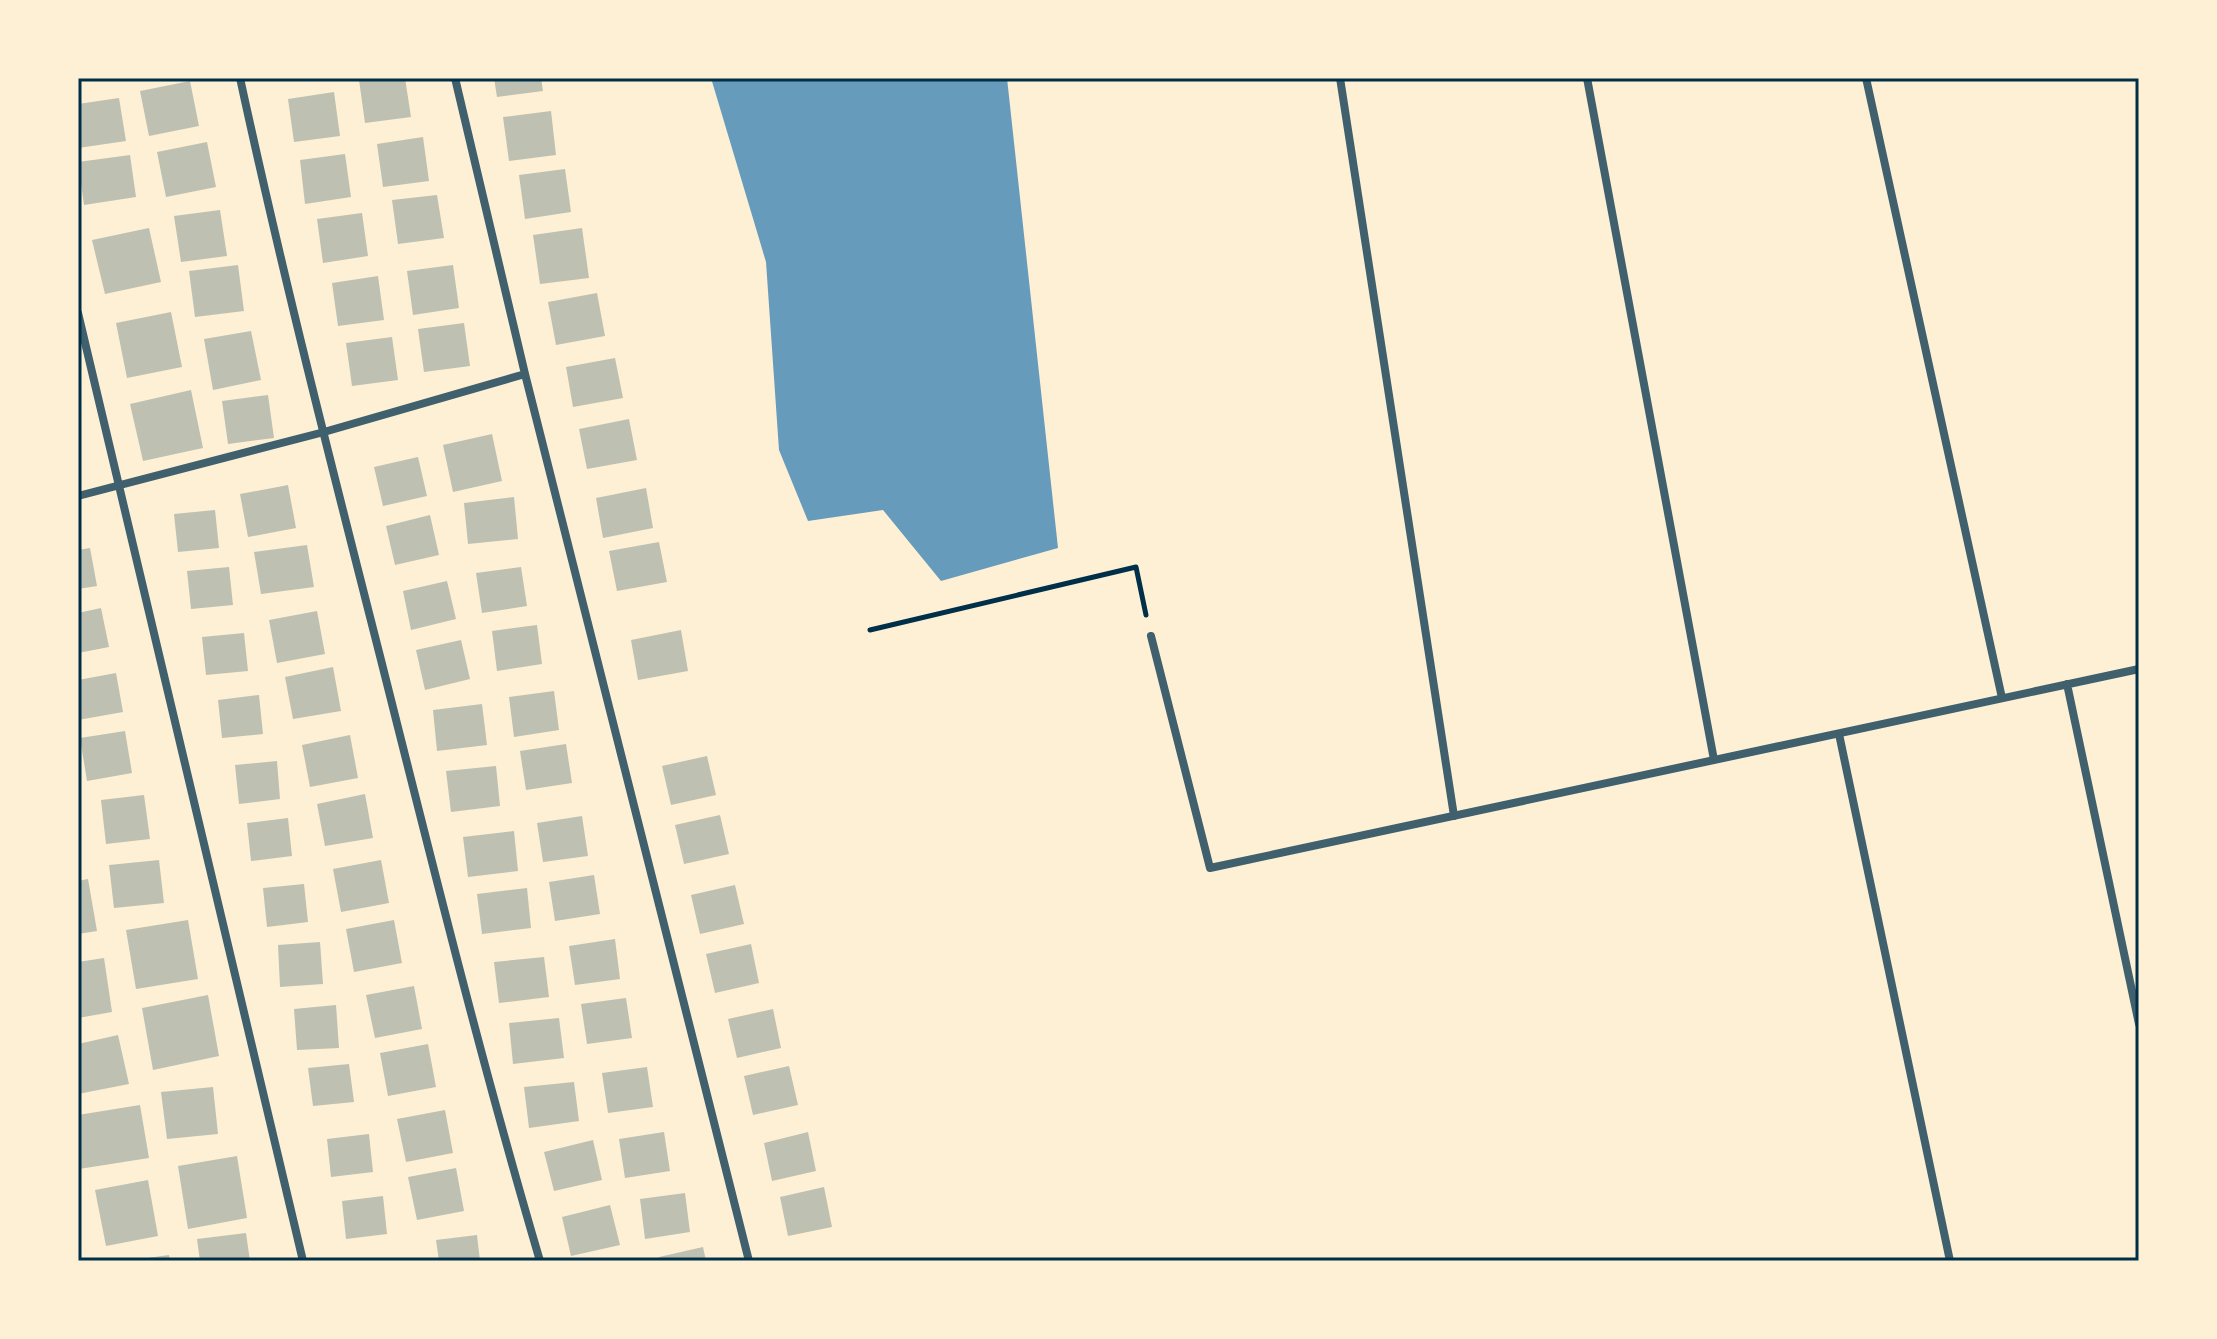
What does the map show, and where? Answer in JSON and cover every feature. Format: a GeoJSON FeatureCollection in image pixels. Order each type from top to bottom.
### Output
{"type":"FeatureCollection","features":[{"type":"Feature","properties":{"kind":"street"},"geometry":{"type":"LineString","coordinates":[[240,78],[273,230],[500,1127],[540,1261]]}},
{"type":"Feature","properties":{"kind":"street"},"geometry":{"type":"LineString","coordinates":[[455,78],[525,374],[749,1261]]}},
{"type":"Feature","properties":{"kind":"street"},"geometry":{"type":"LineString","coordinates":[[1340,78],[1454,816]]}},
{"type":"Feature","properties":{"kind":"street"},"geometry":{"type":"LineString","coordinates":[[1587,78],[1714,760]]}},
{"type":"Feature","properties":{"kind":"street"},"geometry":{"type":"LineString","coordinates":[[1866,78],[2002,698]]}},
{"type":"Feature","properties":{"kind":"street"},"geometry":{"type":"LineString","coordinates":[[78,313],[303,1261]]}},
{"type":"Feature","properties":{"kind":"street"},"geometry":{"type":"LineString","coordinates":[[78,496],[324,432],[525,374]]}},
{"type":"Feature","properties":{"kind":"street"},"geometry":{"type":"LineString","coordinates":[[1151,636],[1210,868],[2139,669]]}},
{"type":"Feature","properties":{"kind":"street"},"geometry":{"type":"LineString","coordinates":[[2067,684],[2139,1024]]}},
{"type":"Feature","properties":{"kind":"street"},"geometry":{"type":"LineString","coordinates":[[1839,734],[1950,1261]]}},
{"type":"Feature","properties":{"kind":"path"},"geometry":{"type":"LineString","coordinates":[[870,630],[1136,567],[1151,636]]}},
{"type":"Feature","properties":{"kind":"water"},"geometry":{"type":"Polygon","coordinates":[[[711,78],[1007,78],[1058,548],[941,581],[883,510],[808,521],[779,450],[766,262],[711,78]]]}},
{"type":"Feature","properties":{"kind":"building"},"geometry":{"type":"Polygon","coordinates":[[[405,78],[411,117],[365,123],[359,80],[405,78]]]}},
{"type":"Feature","properties":{"kind":"building"},"geometry":{"type":"Polygon","coordinates":[[[494,78],[541,78],[543,91],[497,97],[494,78]]]}},
{"type":"Feature","properties":{"kind":"building"},"geometry":{"type":"Polygon","coordinates":[[[190,81],[199,126],[149,136],[140,91],[190,81]]]}},
{"type":"Feature","properties":{"kind":"building"},"geometry":{"type":"Polygon","coordinates":[[[334,92],[340,136],[294,142],[288,99],[334,92]]]}},
{"type":"Feature","properties":{"kind":"building"},"geometry":{"type":"Polygon","coordinates":[[[119,98],[126,141],[78,148],[78,104],[119,98]]]}},
{"type":"Feature","properties":{"kind":"building"},"geometry":{"type":"Polygon","coordinates":[[[551,111],[556,155],[509,161],[503,117],[551,111]]]}},
{"type":"Feature","properties":{"kind":"building"},"geometry":{"type":"Polygon","coordinates":[[[423,137],[429,181],[383,187],[377,144],[423,137]]]}},
{"type":"Feature","properties":{"kind":"building"},"geometry":{"type":"Polygon","coordinates":[[[207,142],[216,187],[166,197],[157,152],[207,142]]]}},
{"type":"Feature","properties":{"kind":"building"},"geometry":{"type":"Polygon","coordinates":[[[345,154],[351,197],[305,204],[300,160],[345,154]]]}},
{"type":"Feature","properties":{"kind":"building"},"geometry":{"type":"Polygon","coordinates":[[[130,155],[136,197],[84,205],[78,162],[130,155]]]}},
{"type":"Feature","properties":{"kind":"building"},"geometry":{"type":"Polygon","coordinates":[[[565,169],[571,212],[525,219],[519,175],[565,169]]]}},
{"type":"Feature","properties":{"kind":"building"},"geometry":{"type":"Polygon","coordinates":[[[437,195],[444,238],[398,244],[392,200],[437,195]]]}},
{"type":"Feature","properties":{"kind":"building"},"geometry":{"type":"Polygon","coordinates":[[[220,210],[227,256],[181,262],[174,216],[220,210]]]}},
{"type":"Feature","properties":{"kind":"building"},"geometry":{"type":"Polygon","coordinates":[[[362,213],[368,256],[323,263],[317,219],[362,213]]]}},
{"type":"Feature","properties":{"kind":"building"},"geometry":{"type":"Polygon","coordinates":[[[149,228],[161,282],[105,294],[92,240],[149,228]]]}},
{"type":"Feature","properties":{"kind":"building"},"geometry":{"type":"Polygon","coordinates":[[[582,228],[589,278],[540,284],[533,235],[582,228]]]}},
{"type":"Feature","properties":{"kind":"building"},"geometry":{"type":"Polygon","coordinates":[[[238,265],[244,311],[195,317],[189,271],[238,265]]]}},
{"type":"Feature","properties":{"kind":"building"},"geometry":{"type":"Polygon","coordinates":[[[453,265],[459,308],[413,315],[407,271],[453,265]]]}},
{"type":"Feature","properties":{"kind":"building"},"geometry":{"type":"Polygon","coordinates":[[[378,276],[384,320],[338,326],[332,283],[378,276]]]}},
{"type":"Feature","properties":{"kind":"building"},"geometry":{"type":"Polygon","coordinates":[[[597,293],[605,336],[556,345],[548,302],[597,293]]]}},
{"type":"Feature","properties":{"kind":"building"},"geometry":{"type":"Polygon","coordinates":[[[171,312],[182,367],[127,378],[116,323],[171,312]]]}},
{"type":"Feature","properties":{"kind":"building"},"geometry":{"type":"Polygon","coordinates":[[[464,323],[470,366],[424,372],[418,329],[464,323]]]}},
{"type":"Feature","properties":{"kind":"building"},"geometry":{"type":"Polygon","coordinates":[[[251,331],[261,380],[213,390],[204,339],[251,331]]]}},
{"type":"Feature","properties":{"kind":"building"},"geometry":{"type":"Polygon","coordinates":[[[392,337],[398,380],[352,386],[346,343],[392,337]]]}},
{"type":"Feature","properties":{"kind":"building"},"geometry":{"type":"Polygon","coordinates":[[[615,358],[623,398],[573,407],[566,367],[615,358]]]}},
{"type":"Feature","properties":{"kind":"building"},"geometry":{"type":"Polygon","coordinates":[[[191,390],[203,448],[143,461],[130,404],[191,390]]]}},
{"type":"Feature","properties":{"kind":"building"},"geometry":{"type":"Polygon","coordinates":[[[268,395],[274,438],[228,444],[222,401],[268,395]]]}},
{"type":"Feature","properties":{"kind":"building"},"geometry":{"type":"Polygon","coordinates":[[[629,419],[637,460],[587,469],[579,429],[629,419]]]}},
{"type":"Feature","properties":{"kind":"building"},"geometry":{"type":"Polygon","coordinates":[[[492,434],[502,481],[453,492],[443,445],[492,434]]]}},
{"type":"Feature","properties":{"kind":"building"},"geometry":{"type":"Polygon","coordinates":[[[418,457],[427,496],[383,506],[374,467],[418,457]]]}},
{"type":"Feature","properties":{"kind":"building"},"geometry":{"type":"Polygon","coordinates":[[[288,485],[296,528],[248,537],[240,494],[288,485]]]}},
{"type":"Feature","properties":{"kind":"building"},"geometry":{"type":"Polygon","coordinates":[[[646,488],[653,528],[603,538],[596,498],[646,488]]]}},
{"type":"Feature","properties":{"kind":"building"},"geometry":{"type":"Polygon","coordinates":[[[514,497],[518,539],[468,544],[464,503],[514,497]]]}},
{"type":"Feature","properties":{"kind":"building"},"geometry":{"type":"Polygon","coordinates":[[[215,510],[219,548],[178,552],[174,514],[215,510]]]}},
{"type":"Feature","properties":{"kind":"building"},"geometry":{"type":"Polygon","coordinates":[[[430,515],[439,555],[395,565],[386,526],[430,515]]]}},
{"type":"Feature","properties":{"kind":"building"},"geometry":{"type":"Polygon","coordinates":[[[659,542],[667,582],[617,591],[609,551],[659,542]]]}},
{"type":"Feature","properties":{"kind":"building"},"geometry":{"type":"Polygon","coordinates":[[[307,545],[314,587],[261,594],[254,552],[307,545]]]}},
{"type":"Feature","properties":{"kind":"building"},"geometry":{"type":"Polygon","coordinates":[[[90,548],[97,586],[78,589],[78,550],[90,548]]]}},
{"type":"Feature","properties":{"kind":"building"},"geometry":{"type":"Polygon","coordinates":[[[229,567],[233,605],[191,609],[187,571],[229,567]]]}},
{"type":"Feature","properties":{"kind":"building"},"geometry":{"type":"Polygon","coordinates":[[[521,567],[527,606],[482,613],[476,573],[521,567]]]}},
{"type":"Feature","properties":{"kind":"building"},"geometry":{"type":"Polygon","coordinates":[[[447,581],[456,619],[411,630],[403,591],[447,581]]]}},
{"type":"Feature","properties":{"kind":"building"},"geometry":{"type":"Polygon","coordinates":[[[101,608],[109,647],[78,653],[78,613],[101,608]]]}},
{"type":"Feature","properties":{"kind":"building"},"geometry":{"type":"Polygon","coordinates":[[[317,611],[325,654],[277,663],[269,620],[317,611]]]}},
{"type":"Feature","properties":{"kind":"building"},"geometry":{"type":"Polygon","coordinates":[[[537,625],[542,664],[497,671],[492,631],[537,625]]]}},
{"type":"Feature","properties":{"kind":"building"},"geometry":{"type":"Polygon","coordinates":[[[681,630],[688,671],[638,680],[631,640],[681,630]]]}},
{"type":"Feature","properties":{"kind":"building"},"geometry":{"type":"Polygon","coordinates":[[[244,633],[248,671],[206,675],[202,637],[244,633]]]}},
{"type":"Feature","properties":{"kind":"building"},"geometry":{"type":"Polygon","coordinates":[[[461,640],[470,679],[425,690],[416,650],[461,640]]]}},
{"type":"Feature","properties":{"kind":"building"},"geometry":{"type":"Polygon","coordinates":[[[333,667],[341,711],[293,719],[285,677],[333,667]]]}},
{"type":"Feature","properties":{"kind":"building"},"geometry":{"type":"Polygon","coordinates":[[[116,673],[123,712],[78,720],[78,680],[116,673]]]}},
{"type":"Feature","properties":{"kind":"building"},"geometry":{"type":"Polygon","coordinates":[[[554,691],[559,730],[514,737],[509,697],[554,691]]]}},
{"type":"Feature","properties":{"kind":"building"},"geometry":{"type":"Polygon","coordinates":[[[259,695],[263,734],[222,738],[218,700],[259,695]]]}},
{"type":"Feature","properties":{"kind":"building"},"geometry":{"type":"Polygon","coordinates":[[[482,704],[487,745],[437,751],[433,710],[482,704]]]}},
{"type":"Feature","properties":{"kind":"building"},"geometry":{"type":"Polygon","coordinates":[[[125,731],[132,773],[87,781],[80,738],[125,731]]]}},
{"type":"Feature","properties":{"kind":"building"},"geometry":{"type":"Polygon","coordinates":[[[350,735],[358,778],[310,787],[302,745],[350,735]]]}},
{"type":"Feature","properties":{"kind":"building"},"geometry":{"type":"Polygon","coordinates":[[[566,744],[572,783],[526,790],[520,751],[566,744]]]}},
{"type":"Feature","properties":{"kind":"building"},"geometry":{"type":"Polygon","coordinates":[[[707,756],[716,795],[671,805],[662,766],[707,756]]]}},
{"type":"Feature","properties":{"kind":"building"},"geometry":{"type":"Polygon","coordinates":[[[277,761],[280,799],[239,804],[235,765],[277,761]]]}},
{"type":"Feature","properties":{"kind":"building"},"geometry":{"type":"Polygon","coordinates":[[[496,766],[500,806],[451,812],[446,771],[496,766]]]}},
{"type":"Feature","properties":{"kind":"building"},"geometry":{"type":"Polygon","coordinates":[[[365,794],[373,838],[325,846],[317,804],[365,794]]]}},
{"type":"Feature","properties":{"kind":"building"},"geometry":{"type":"Polygon","coordinates":[[[144,795],[150,839],[106,844],[101,800],[144,795]]]}},
{"type":"Feature","properties":{"kind":"building"},"geometry":{"type":"Polygon","coordinates":[[[720,815],[729,854],[684,864],[675,825],[720,815]]]}},
{"type":"Feature","properties":{"kind":"building"},"geometry":{"type":"Polygon","coordinates":[[[582,816],[588,856],[543,862],[537,823],[582,816]]]}},
{"type":"Feature","properties":{"kind":"building"},"geometry":{"type":"Polygon","coordinates":[[[288,818],[292,856],[251,861],[247,823],[288,818]]]}},
{"type":"Feature","properties":{"kind":"building"},"geometry":{"type":"Polygon","coordinates":[[[514,831],[518,871],[468,877],[463,837],[514,831]]]}},
{"type":"Feature","properties":{"kind":"building"},"geometry":{"type":"Polygon","coordinates":[[[159,860],[164,903],[114,908],[109,865],[159,860]]]}},
{"type":"Feature","properties":{"kind":"building"},"geometry":{"type":"Polygon","coordinates":[[[381,860],[389,903],[341,912],[333,869],[381,860]]]}},
{"type":"Feature","properties":{"kind":"building"},"geometry":{"type":"Polygon","coordinates":[[[594,875],[600,914],[555,921],[549,882],[594,875]]]}},
{"type":"Feature","properties":{"kind":"building"},"geometry":{"type":"Polygon","coordinates":[[[88,879],[97,931],[78,934],[78,881],[88,879]]]}},
{"type":"Feature","properties":{"kind":"building"},"geometry":{"type":"Polygon","coordinates":[[[304,884],[308,922],[267,927],[263,888],[304,884]]]}},
{"type":"Feature","properties":{"kind":"building"},"geometry":{"type":"Polygon","coordinates":[[[735,885],[744,924],[700,934],[691,895],[735,885]]]}},
{"type":"Feature","properties":{"kind":"building"},"geometry":{"type":"Polygon","coordinates":[[[527,888],[531,928],[482,934],[477,894],[527,888]]]}},
{"type":"Feature","properties":{"kind":"building"},"geometry":{"type":"Polygon","coordinates":[[[188,920],[198,979],[136,989],[126,930],[188,920]]]}},
{"type":"Feature","properties":{"kind":"building"},"geometry":{"type":"Polygon","coordinates":[[[394,920],[402,963],[354,972],[346,929],[394,920]]]}},
{"type":"Feature","properties":{"kind":"building"},"geometry":{"type":"Polygon","coordinates":[[[615,939],[620,979],[575,985],[569,946],[615,939]]]}},
{"type":"Feature","properties":{"kind":"building"},"geometry":{"type":"Polygon","coordinates":[[[320,942],[323,984],[280,987],[278,945],[320,942]]]}},
{"type":"Feature","properties":{"kind":"building"},"geometry":{"type":"Polygon","coordinates":[[[751,944],[759,983],[715,993],[706,954],[751,944]]]}},
{"type":"Feature","properties":{"kind":"building"},"geometry":{"type":"Polygon","coordinates":[[[544,957],[549,997],[499,1003],[494,962],[544,957]]]}},
{"type":"Feature","properties":{"kind":"building"},"geometry":{"type":"Polygon","coordinates":[[[104,958],[112,1012],[78,1018],[78,962],[104,958]]]}},
{"type":"Feature","properties":{"kind":"building"},"geometry":{"type":"Polygon","coordinates":[[[414,986],[422,1029],[375,1038],[366,995],[414,986]]]}},
{"type":"Feature","properties":{"kind":"building"},"geometry":{"type":"Polygon","coordinates":[[[208,995],[219,1056],[153,1070],[142,1008],[208,995]]]}},
{"type":"Feature","properties":{"kind":"building"},"geometry":{"type":"Polygon","coordinates":[[[626,998],[632,1038],[587,1044],[581,1004],[626,998]]]}},
{"type":"Feature","properties":{"kind":"building"},"geometry":{"type":"Polygon","coordinates":[[[336,1005],[339,1048],[297,1050],[294,1009],[336,1005]]]}},
{"type":"Feature","properties":{"kind":"building"},"geometry":{"type":"Polygon","coordinates":[[[773,1009],[781,1048],[737,1058],[728,1019],[773,1009]]]}},
{"type":"Feature","properties":{"kind":"building"},"geometry":{"type":"Polygon","coordinates":[[[559,1018],[564,1058],[513,1064],[509,1023],[559,1018]]]}},
{"type":"Feature","properties":{"kind":"building"},"geometry":{"type":"Polygon","coordinates":[[[118,1035],[129,1084],[78,1094],[78,1044],[118,1035]]]}},
{"type":"Feature","properties":{"kind":"building"},"geometry":{"type":"Polygon","coordinates":[[[428,1044],[436,1087],[388,1096],[380,1053],[428,1044]]]}},
{"type":"Feature","properties":{"kind":"building"},"geometry":{"type":"Polygon","coordinates":[[[349,1064],[354,1102],[313,1106],[308,1068],[349,1064]]]}},
{"type":"Feature","properties":{"kind":"building"},"geometry":{"type":"Polygon","coordinates":[[[789,1066],[798,1105],[753,1115],[744,1076],[789,1066]]]}},
{"type":"Feature","properties":{"kind":"building"},"geometry":{"type":"Polygon","coordinates":[[[647,1067],[653,1107],[608,1113],[602,1073],[647,1067]]]}},
{"type":"Feature","properties":{"kind":"building"},"geometry":{"type":"Polygon","coordinates":[[[574,1082],[579,1121],[529,1128],[524,1087],[574,1082]]]}},
{"type":"Feature","properties":{"kind":"building"},"geometry":{"type":"Polygon","coordinates":[[[213,1087],[218,1134],[167,1139],[161,1092],[213,1087]]]}},
{"type":"Feature","properties":{"kind":"building"},"geometry":{"type":"Polygon","coordinates":[[[140,1105],[149,1158],[79,1169],[78,1115],[140,1105]]]}},
{"type":"Feature","properties":{"kind":"building"},"geometry":{"type":"Polygon","coordinates":[[[445,1110],[453,1153],[406,1162],[397,1119],[445,1110]]]}},
{"type":"Feature","properties":{"kind":"building"},"geometry":{"type":"Polygon","coordinates":[[[664,1132],[670,1171],[625,1178],[619,1139],[664,1132]]]}},
{"type":"Feature","properties":{"kind":"building"},"geometry":{"type":"Polygon","coordinates":[[[808,1132],[816,1171],[772,1181],[764,1143],[808,1132]]]}},
{"type":"Feature","properties":{"kind":"building"},"geometry":{"type":"Polygon","coordinates":[[[369,1134],[373,1172],[331,1177],[327,1139],[369,1134]]]}},
{"type":"Feature","properties":{"kind":"building"},"geometry":{"type":"Polygon","coordinates":[[[593,1140],[602,1180],[554,1191],[544,1152],[593,1140]]]}},
{"type":"Feature","properties":{"kind":"building"},"geometry":{"type":"Polygon","coordinates":[[[237,1156],[247,1218],[188,1229],[178,1166],[237,1156]]]}},
{"type":"Feature","properties":{"kind":"building"},"geometry":{"type":"Polygon","coordinates":[[[456,1168],[464,1211],[417,1220],[408,1177],[456,1168]]]}},
{"type":"Feature","properties":{"kind":"building"},"geometry":{"type":"Polygon","coordinates":[[[148,1180],[158,1236],[106,1246],[95,1190],[148,1180]]]}},
{"type":"Feature","properties":{"kind":"building"},"geometry":{"type":"Polygon","coordinates":[[[824,1187],[832,1227],[788,1236],[780,1197],[824,1187]]]}},
{"type":"Feature","properties":{"kind":"building"},"geometry":{"type":"Polygon","coordinates":[[[685,1193],[690,1232],[645,1239],[640,1199],[685,1193]]]}},
{"type":"Feature","properties":{"kind":"building"},"geometry":{"type":"Polygon","coordinates":[[[383,1196],[387,1234],[346,1239],[342,1201],[383,1196]]]}},
{"type":"Feature","properties":{"kind":"building"},"geometry":{"type":"Polygon","coordinates":[[[610,1205],[620,1245],[571,1256],[562,1217],[610,1205]]]}},
{"type":"Feature","properties":{"kind":"building"},"geometry":{"type":"Polygon","coordinates":[[[246,1233],[250,1261],[200,1261],[197,1239],[246,1233]]]}},
{"type":"Feature","properties":{"kind":"building"},"geometry":{"type":"Polygon","coordinates":[[[477,1235],[480,1261],[439,1261],[436,1240],[477,1235]]]}},
{"type":"Feature","properties":{"kind":"building"},"geometry":{"type":"Polygon","coordinates":[[[703,1247],[706,1261],[660,1261],[659,1257],[703,1247]]]}},
{"type":"Feature","properties":{"kind":"building"},"geometry":{"type":"Polygon","coordinates":[[[169,1255],[170,1261],[140,1261],[140,1259],[169,1255]]]}}]}
